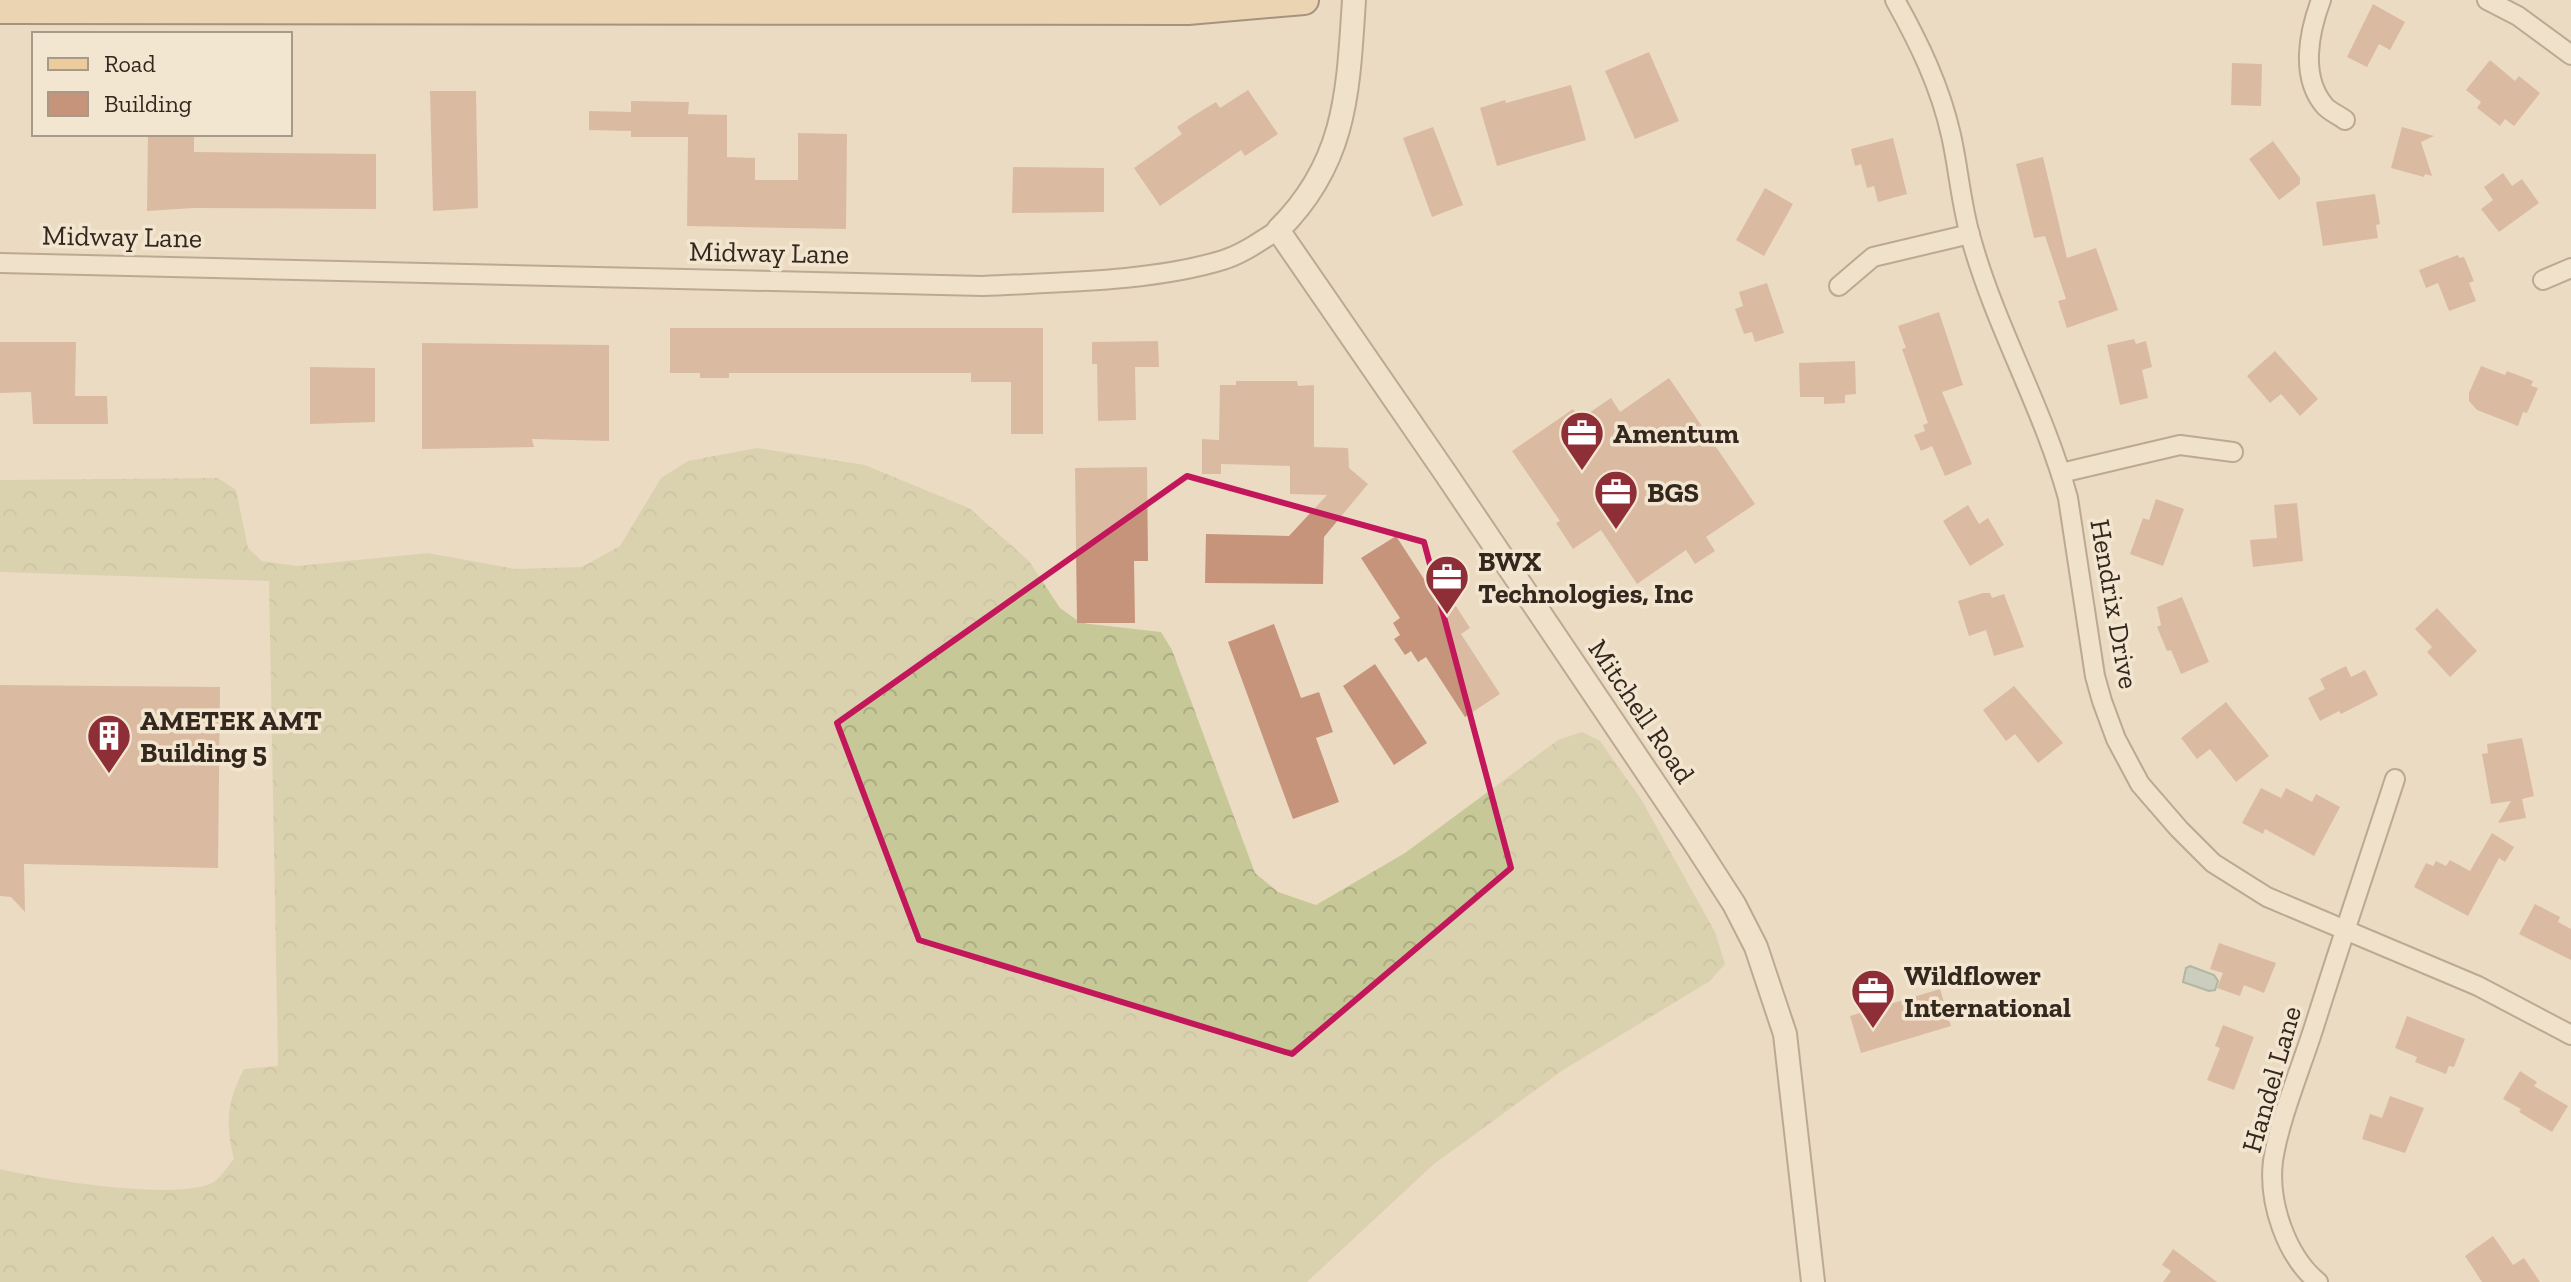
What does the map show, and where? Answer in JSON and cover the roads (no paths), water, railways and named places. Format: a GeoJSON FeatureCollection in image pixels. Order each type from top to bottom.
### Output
{"type":"FeatureCollection","features":[{"type":"Feature","properties":{"kind":"main road"},"geometry":{"type":"LineString","coordinates":[[0,9],[565,5],[1188,10],[1304,0]]}},
{"type":"Feature","properties":{"kind":"street","name":"Midway Lane"},"geometry":{"type":"LineString","coordinates":[[0,263],[983,286],[1125,277],[1203,265],[1226,259],[1278,230],[1301,207],[1314,188],[1338,135],[1350,69],[1354,0]]}},
{"type":"Feature","properties":{"kind":"street","name":"Hendrix Drive"},"geometry":{"type":"LineString","coordinates":[[1895,0],[1919,43],[1937,87],[1950,132],[1970,234],[2004,336],[2061,473],[2068,498],[2095,676],[2116,739],[2140,784],[2213,863],[2267,897],[2478,986],[2571,1035]]}},
{"type":"Feature","properties":{"kind":"street"},"geometry":{"type":"LineString","coordinates":[[2321,0],[2308,56],[2310,76],[2324,106],[2345,120]]}},
{"type":"Feature","properties":{"kind":"street"},"geometry":{"type":"LineString","coordinates":[[2487,0],[2518,16],[2571,55]]}},
{"type":"Feature","properties":{"kind":"street","name":"Mitchell Road"},"geometry":{"type":"LineString","coordinates":[[1278,230],[1633,751],[1734,904],[1756,947],[1775,996],[1785,1034],[1813,1282]]}},
{"type":"Feature","properties":{"kind":"street"},"geometry":{"type":"LineString","coordinates":[[1839,286],[1873,257],[1970,234]]}},
{"type":"Feature","properties":{"kind":"street"},"geometry":{"type":"LineString","coordinates":[[2543,280],[2571,268]]}},
{"type":"Feature","properties":{"kind":"street"},"geometry":{"type":"LineString","coordinates":[[2061,473],[2180,445],[2233,452]]}},
{"type":"Feature","properties":{"kind":"street","name":"Handel Lane"},"geometry":{"type":"LineString","coordinates":[[2318,1282],[2309,1275],[2289,1246],[2274,1199],[2273,1162],[2292,1094],[2395,779]]}},
{"type":"Feature","properties":{"kind":"water"},"geometry":{"type":"Polygon","coordinates":[[[2190,966],[2214,975],[2218,981],[2215,990],[2209,991],[2183,982],[2186,968],[2190,966]]]}},
{"type":"Feature","properties":{"kind":"place","name":"Amentum"},"geometry":{"type":"Point","coordinates":[1582,472]}},
{"type":"Feature","properties":{"kind":"place","name":"BGS"},"geometry":{"type":"Point","coordinates":[1616,531]}},
{"type":"Feature","properties":{"kind":"place","name":"BWX Technologies, Inc"},"geometry":{"type":"Point","coordinates":[1447,616]}},
{"type":"Feature","properties":{"kind":"place","name":"AMETEK AMT Building 5"},"geometry":{"type":"Point","coordinates":[109,775]}},
{"type":"Feature","properties":{"kind":"place","name":"Wildflower International"},"geometry":{"type":"Point","coordinates":[1873,1030]}}]}
